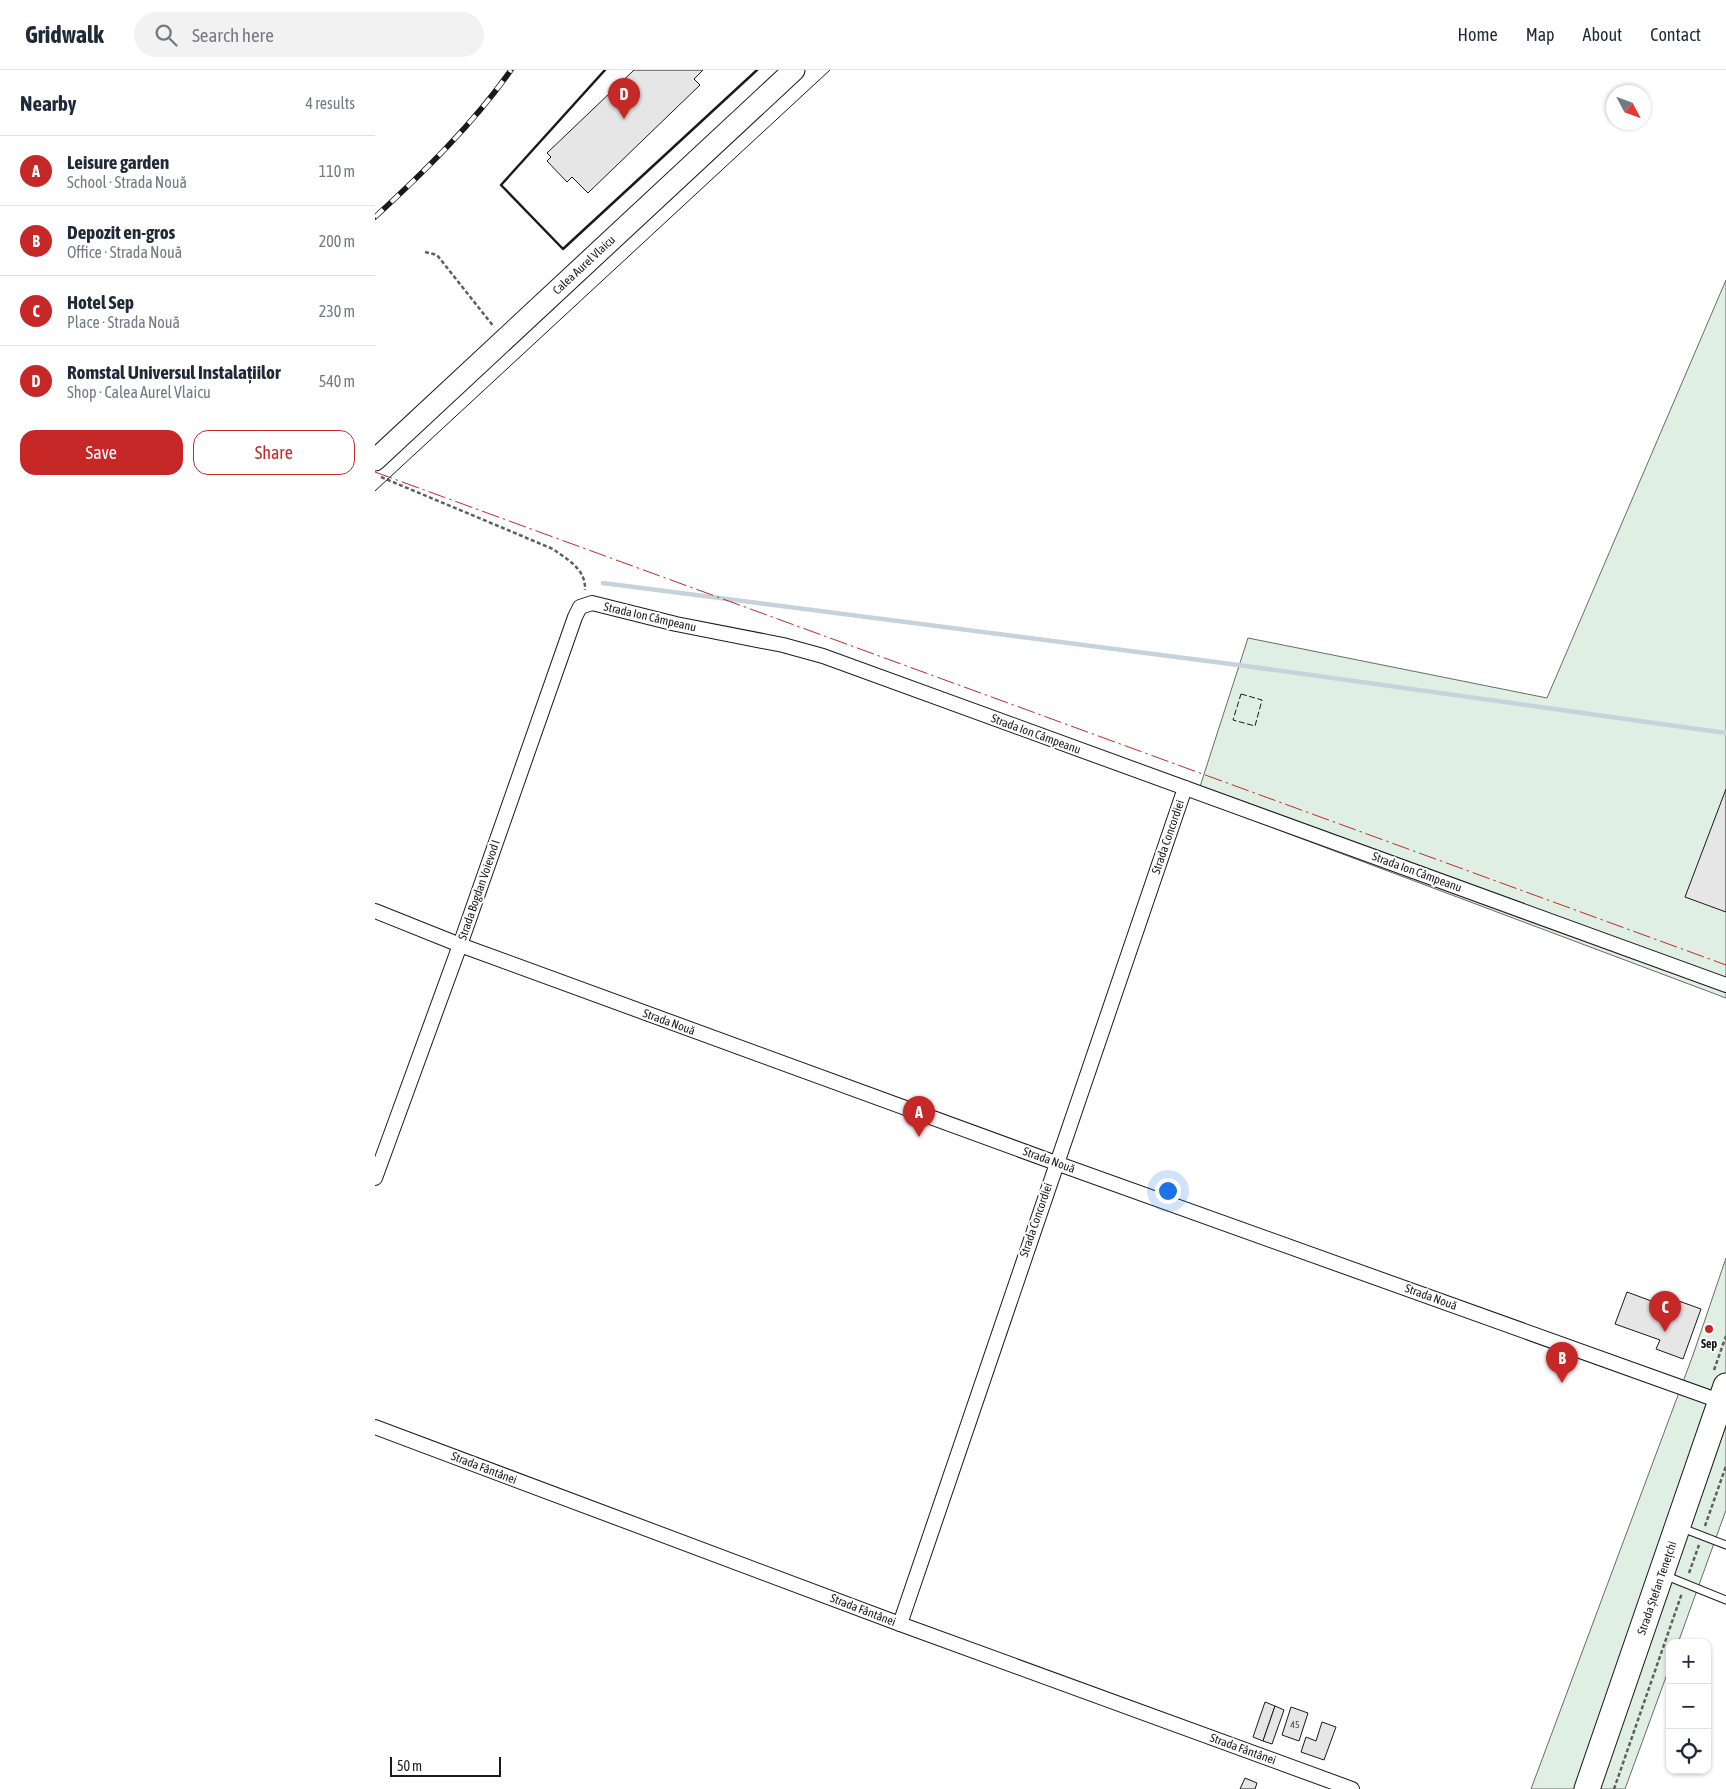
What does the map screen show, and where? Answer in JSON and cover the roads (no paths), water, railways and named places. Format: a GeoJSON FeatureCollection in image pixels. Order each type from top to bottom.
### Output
{"type":"FeatureCollection","features":[{"type":"Feature","properties":{"kind":"highway","name":"Strada Ștefan Tenețchi"},"geometry":{"type":"LineString","coordinates":[[1587,1789],[1724,1397]]}},
{"type":"Feature","properties":{"kind":"main road","name":"Calea Aurel Vlaicu"},"geometry":{"type":"LineString","coordinates":[[375,460],[794,70]]}},
{"type":"Feature","properties":{"kind":"street","name":"Strada Ion Câmpeanu"},"geometry":{"type":"LineString","coordinates":[[585,604],[591,603],[676,624],[802,650],[1726,984]]}},
{"type":"Feature","properties":{"kind":"street","name":"Strada Bogdan Voievod I"},"geometry":{"type":"LineString","coordinates":[[375,1178],[460,946],[575,617],[580,607],[585,604]]}},
{"type":"Feature","properties":{"kind":"street","name":"Strada Concordiei"},"geometry":{"type":"LineString","coordinates":[[900,1624],[1185,788]]}},
{"type":"Feature","properties":{"kind":"street","name":"Strada Nouă"},"geometry":{"type":"LineString","coordinates":[[375,911],[460,946],[1056,1163],[1724,1397]]}},
{"type":"Feature","properties":{"kind":"street","name":"Strada Fântânei"},"geometry":{"type":"LineString","coordinates":[[375,1427],[900,1624],[1352,1789]]}},
{"type":"Feature","properties":{"kind":"lane"},"geometry":{"type":"LineString","coordinates":[[1678,1527],[1726,1546]]}},
{"type":"Feature","properties":{"kind":"lane"},"geometry":{"type":"LineString","coordinates":[[1661,1574],[1726,1600]]}},
{"type":"Feature","properties":{"kind":"waterway"},"geometry":{"type":"LineString","coordinates":[[603,583],[1246,666],[1726,733]]}},
{"type":"Feature","properties":{"kind":"tram line"},"geometry":{"type":"LineString","coordinates":[[375,491],[830,70]]}},
{"type":"Feature","properties":{"kind":"railway"},"geometry":{"type":"LineString","coordinates":[[375,217],[447,147],[481,109],[511,70]]}},
{"type":"Feature","properties":{"kind":"place","name":"Romstal Universul Instalațiilor"},"geometry":{"type":"Point","coordinates":[624,119]}},
{"type":"Feature","properties":{"kind":"place","name":"Leisure garden"},"geometry":{"type":"Point","coordinates":[919,1137]}},
{"type":"Feature","properties":{"kind":"place","name":"Sep"},"geometry":{"type":"Point","coordinates":[1709,1329]}},
{"type":"Feature","properties":{"kind":"place","name":"Hotel Sep"},"geometry":{"type":"Point","coordinates":[1665,1332]}},
{"type":"Feature","properties":{"kind":"place","name":"Depozit en-gros"},"geometry":{"type":"Point","coordinates":[1562,1383]}}]}
